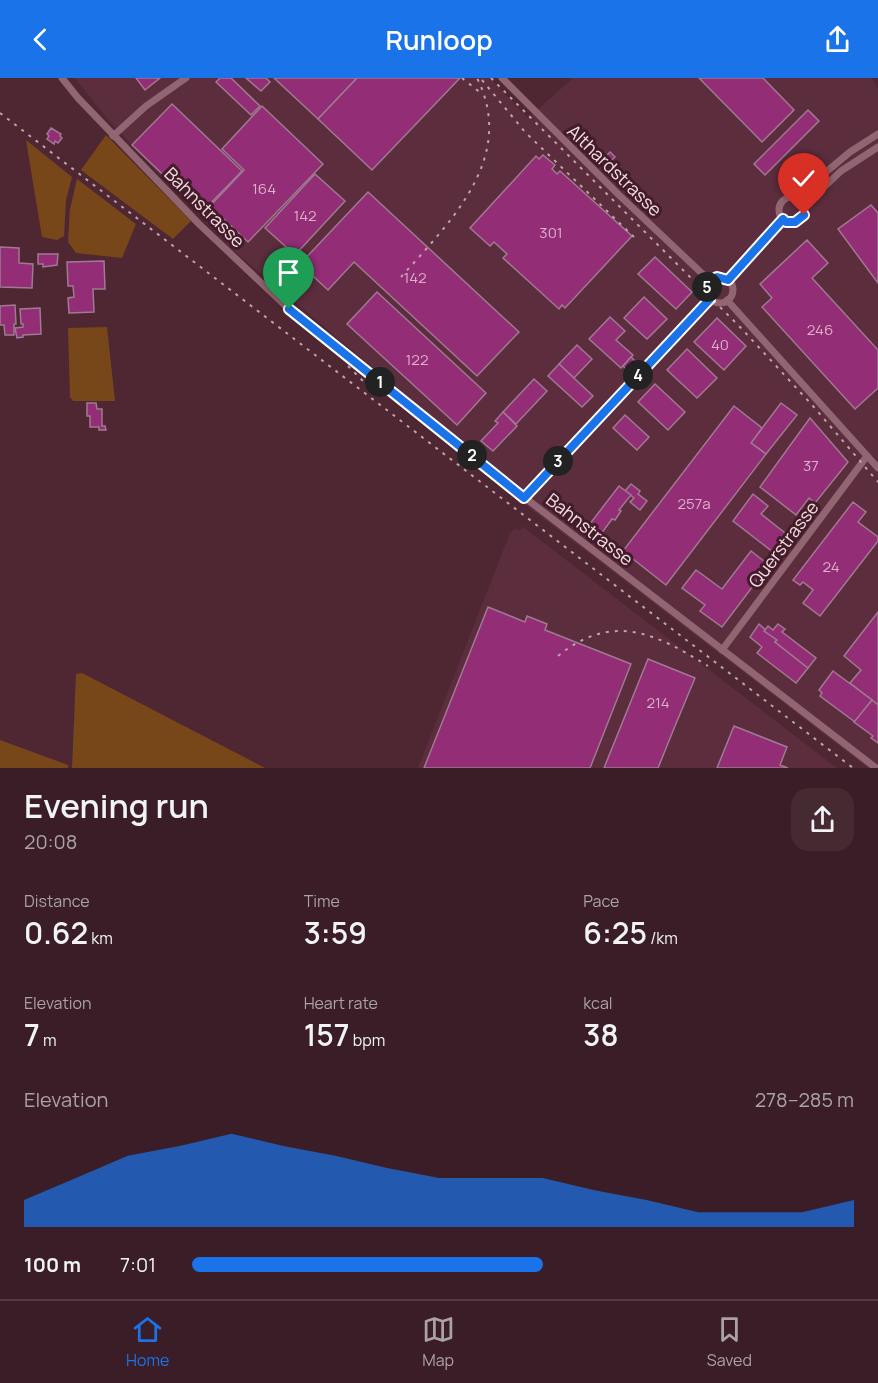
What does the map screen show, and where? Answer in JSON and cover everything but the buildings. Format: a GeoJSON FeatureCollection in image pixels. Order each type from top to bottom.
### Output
{"type":"FeatureCollection","features":[{"type":"Feature","properties":{"kind":"street","name":"Bahnstrasse"},"geometry":{"type":"LineString","coordinates":[[62,78],[113,136],[198,224],[289,309],[524,498],[876,768]]}},
{"type":"Feature","properties":{"kind":"street"},"geometry":{"type":"LineString","coordinates":[[113,136],[146,106],[186,78]]}},
{"type":"Feature","properties":{"kind":"street","name":"Althardstrasse"},"geometry":{"type":"LineString","coordinates":[[502,78],[611,187],[710,281]]}},
{"type":"Feature","properties":{"kind":"street"},"geometry":{"type":"LineString","coordinates":[[878,134],[850,152],[796,197],[788,197],[782,201],[779,210],[783,219],[791,223],[800,220],[804,215],[805,205],[842,170],[878,147]]}},
{"type":"Feature","properties":{"kind":"street"},"geometry":{"type":"LineString","coordinates":[[796,197],[805,205]]}},
{"type":"Feature","properties":{"kind":"street"},"geometry":{"type":"LineString","coordinates":[[728,280],[783,219]]}},
{"type":"Feature","properties":{"kind":"street"},"geometry":{"type":"LineString","coordinates":[[717,277],[728,280],[733,290],[727,300],[720,303],[710,299],[706,290],[710,281],[717,277]]}},
{"type":"Feature","properties":{"kind":"street"},"geometry":{"type":"LineString","coordinates":[[524,498],[710,299]]}},
{"type":"Feature","properties":{"kind":"street"},"geometry":{"type":"LineString","coordinates":[[727,300],[878,468]]}},
{"type":"Feature","properties":{"kind":"street","name":"Querstrasse"},"geometry":{"type":"LineString","coordinates":[[722,650],[867,456]]}},
{"type":"Feature","properties":{"kind":"shaded area"},"geometry":{"type":"Polygon","coordinates":[[[75,78],[490,78],[528,118],[573,78],[872,78],[878,88],[878,768],[868,768],[506,490],[417,405],[228,246],[109,121],[75,78]]]}},
{"type":"Feature","properties":{"kind":"shaded area"},"geometry":{"type":"Polygon","coordinates":[[[106,135],[191,221],[173,239],[81,170],[106,135]]]}},
{"type":"Feature","properties":{"kind":"shaded area"},"geometry":{"type":"Polygon","coordinates":[[[26,140],[72,177],[66,200],[64,236],[57,240],[42,237],[26,140]]]}},
{"type":"Feature","properties":{"kind":"shaded area"},"geometry":{"type":"Polygon","coordinates":[[[77,179],[136,224],[122,258],[76,253],[68,242],[70,209],[77,179]]]}},
{"type":"Feature","properties":{"kind":"shaded area"},"geometry":{"type":"Polygon","coordinates":[[[107,327],[115,401],[73,401],[70,397],[68,328],[107,327]]]}},
{"type":"Feature","properties":{"kind":"shaded area"},"geometry":{"type":"Polygon","coordinates":[[[522,526],[837,768],[418,768],[510,533],[515,529],[521,530],[522,526]]]}},
{"type":"Feature","properties":{"kind":"shaded area"},"geometry":{"type":"Polygon","coordinates":[[[82,673],[265,768],[72,768],[76,674],[82,673]]]}},
{"type":"Feature","properties":{"kind":"shaded area"},"geometry":{"type":"Polygon","coordinates":[[[0,740],[68,765],[68,768],[0,768],[0,740]]]}},
{"type":"Feature","properties":{"kind":"railway"},"geometry":{"type":"LineString","coordinates":[[462,78],[482,94]]}},
{"type":"Feature","properties":{"kind":"railway"},"geometry":{"type":"LineString","coordinates":[[401,277],[457,211],[472,187],[483,162],[489,135],[487,107],[477,78]]}},
{"type":"Feature","properties":{"kind":"railway"},"geometry":{"type":"LineString","coordinates":[[491,78],[741,328],[813,406],[878,482]]}},
{"type":"Feature","properties":{"kind":"railway"},"geometry":{"type":"LineString","coordinates":[[482,80],[525,132],[634,237]]}},
{"type":"Feature","properties":{"kind":"railway"},"geometry":{"type":"LineString","coordinates":[[0,113],[853,768]]}},
{"type":"Feature","properties":{"kind":"railway"},"geometry":{"type":"LineString","coordinates":[[348,366],[372,390]]}},
{"type":"Feature","properties":{"kind":"railway"},"geometry":{"type":"LineString","coordinates":[[558,656],[578,642],[597,634],[615,631],[633,632],[670,644],[708,666]]}},
{"type":"Feature","properties":{"kind":"route"},"geometry":{"type":"LineString","coordinates":[[289,309],[524,498],[710,299],[706,290],[710,281],[717,277],[728,280],[783,219],[791,223],[800,220],[804,215]]}}]}
